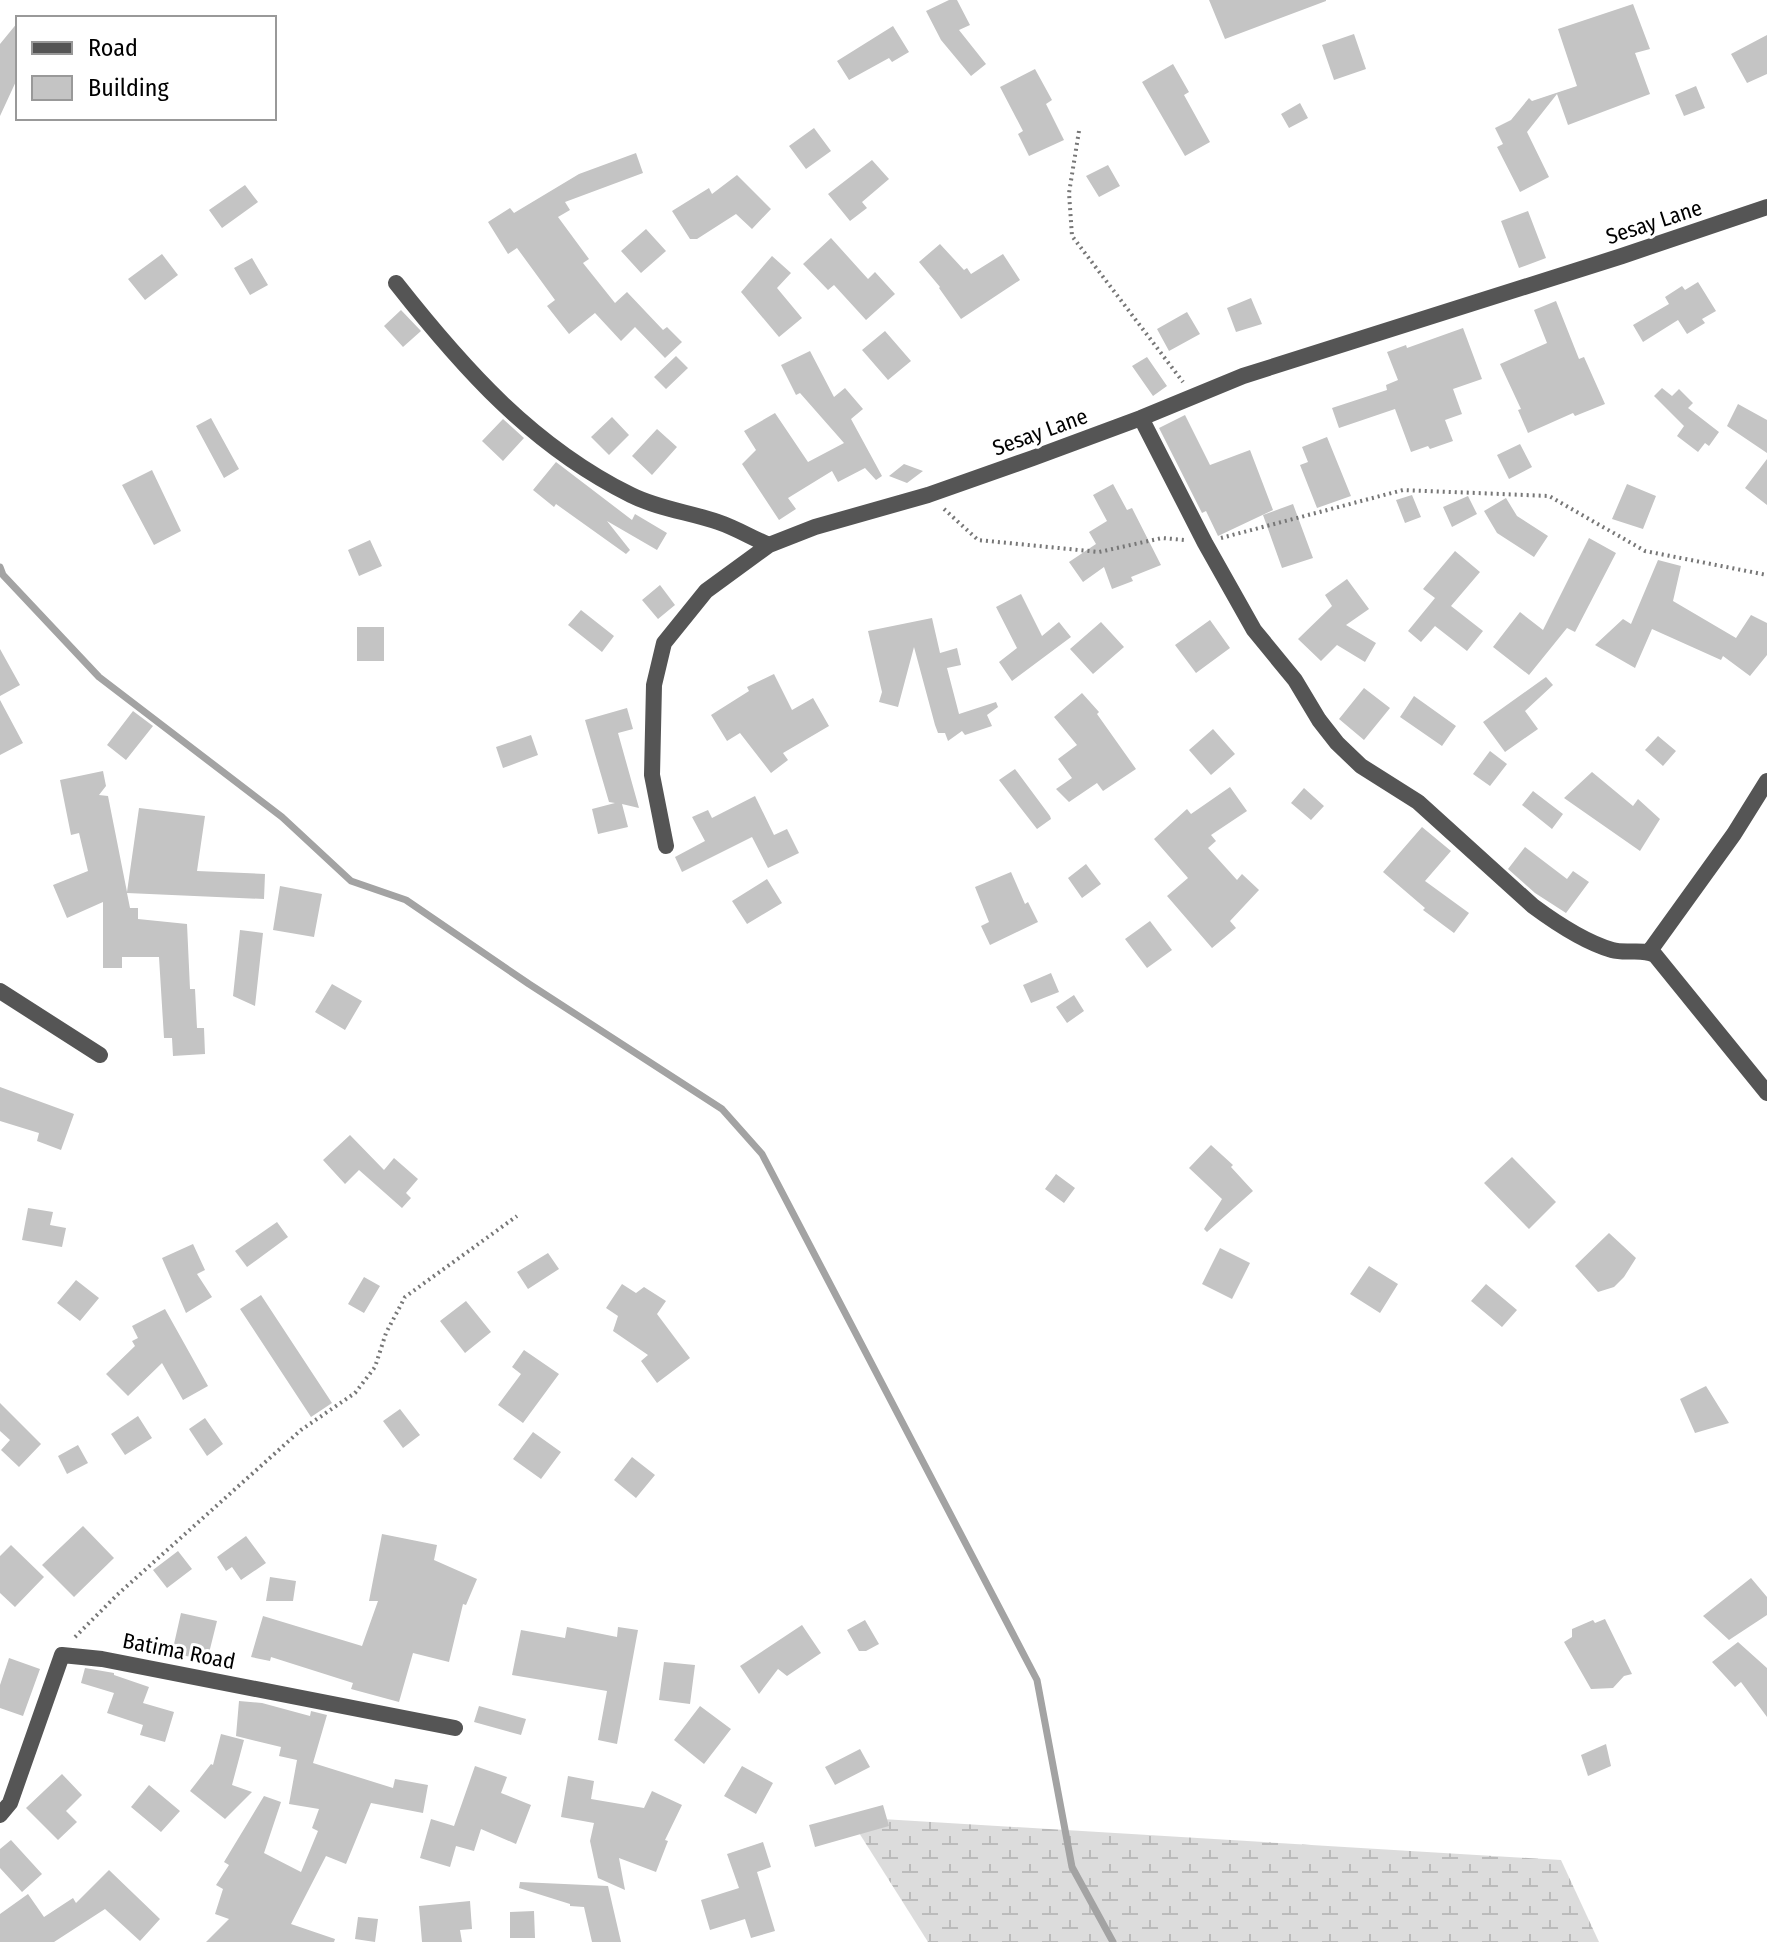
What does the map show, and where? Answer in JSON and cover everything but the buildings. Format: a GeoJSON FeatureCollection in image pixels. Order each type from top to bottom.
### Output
{"type":"FeatureCollection","features":[{"type":"Feature","properties":{"kind":"street","name":"Sesay Lane"},"geometry":{"type":"LineString","coordinates":[[666,846],[652,775],[654,685],[664,643],[706,591],[769,545],[815,527],[928,495],[1141,418],[1257,371],[1767,207]]}},
{"type":"Feature","properties":{"kind":"street"},"geometry":{"type":"LineString","coordinates":[[396,283],[484,388],[560,453],[631,496],[718,522],[769,545]]}},
{"type":"Feature","properties":{"kind":"street"},"geometry":{"type":"LineString","coordinates":[[1141,418],[1205,543],[1264,645],[1295,680],[1337,743],[1361,766],[1418,802],[1552,920],[1612,950],[1649,952],[1663,962],[1767,1093]]}},
{"type":"Feature","properties":{"kind":"street"},"geometry":{"type":"LineString","coordinates":[[1649,952],[1734,834],[1767,781]]}},
{"type":"Feature","properties":{"kind":"street"},"geometry":{"type":"LineString","coordinates":[[0,991],[100,1055]]}},
{"type":"Feature","properties":{"kind":"street"},"geometry":{"type":"LineString","coordinates":[[3,1805],[62,1655]]}},
{"type":"Feature","properties":{"kind":"street","name":"Batima Road"},"geometry":{"type":"LineString","coordinates":[[62,1655],[102,1659],[455,1728]]}},
{"type":"Feature","properties":{"kind":"path"},"geometry":{"type":"LineString","coordinates":[[1079,131],[1069,193],[1072,236],[1193,395]]}},
{"type":"Feature","properties":{"kind":"path"},"geometry":{"type":"LineString","coordinates":[[928,495],[978,540],[1099,552],[1162,538],[1205,543],[1403,490],[1549,496],[1645,551],[1767,575]]}},
{"type":"Feature","properties":{"kind":"path"},"geometry":{"type":"LineString","coordinates":[[62,1655],[78,1632],[107,1604],[301,1430],[355,1393],[375,1367],[386,1333],[405,1297],[517,1216]]}},
{"type":"Feature","properties":{"kind":"green space"},"geometry":{"type":"Polygon","coordinates":[[[849,1817],[1561,1860],[1599,1942],[928,1942],[849,1817]]]}},
{"type":"Feature","properties":{"kind":"waterway"},"geometry":{"type":"LineString","coordinates":[[0,567],[3,575],[99,677],[282,817],[351,881],[406,900],[722,1109],[762,1154],[1037,1680],[1072,1867],[1113,1942]]}}]}
